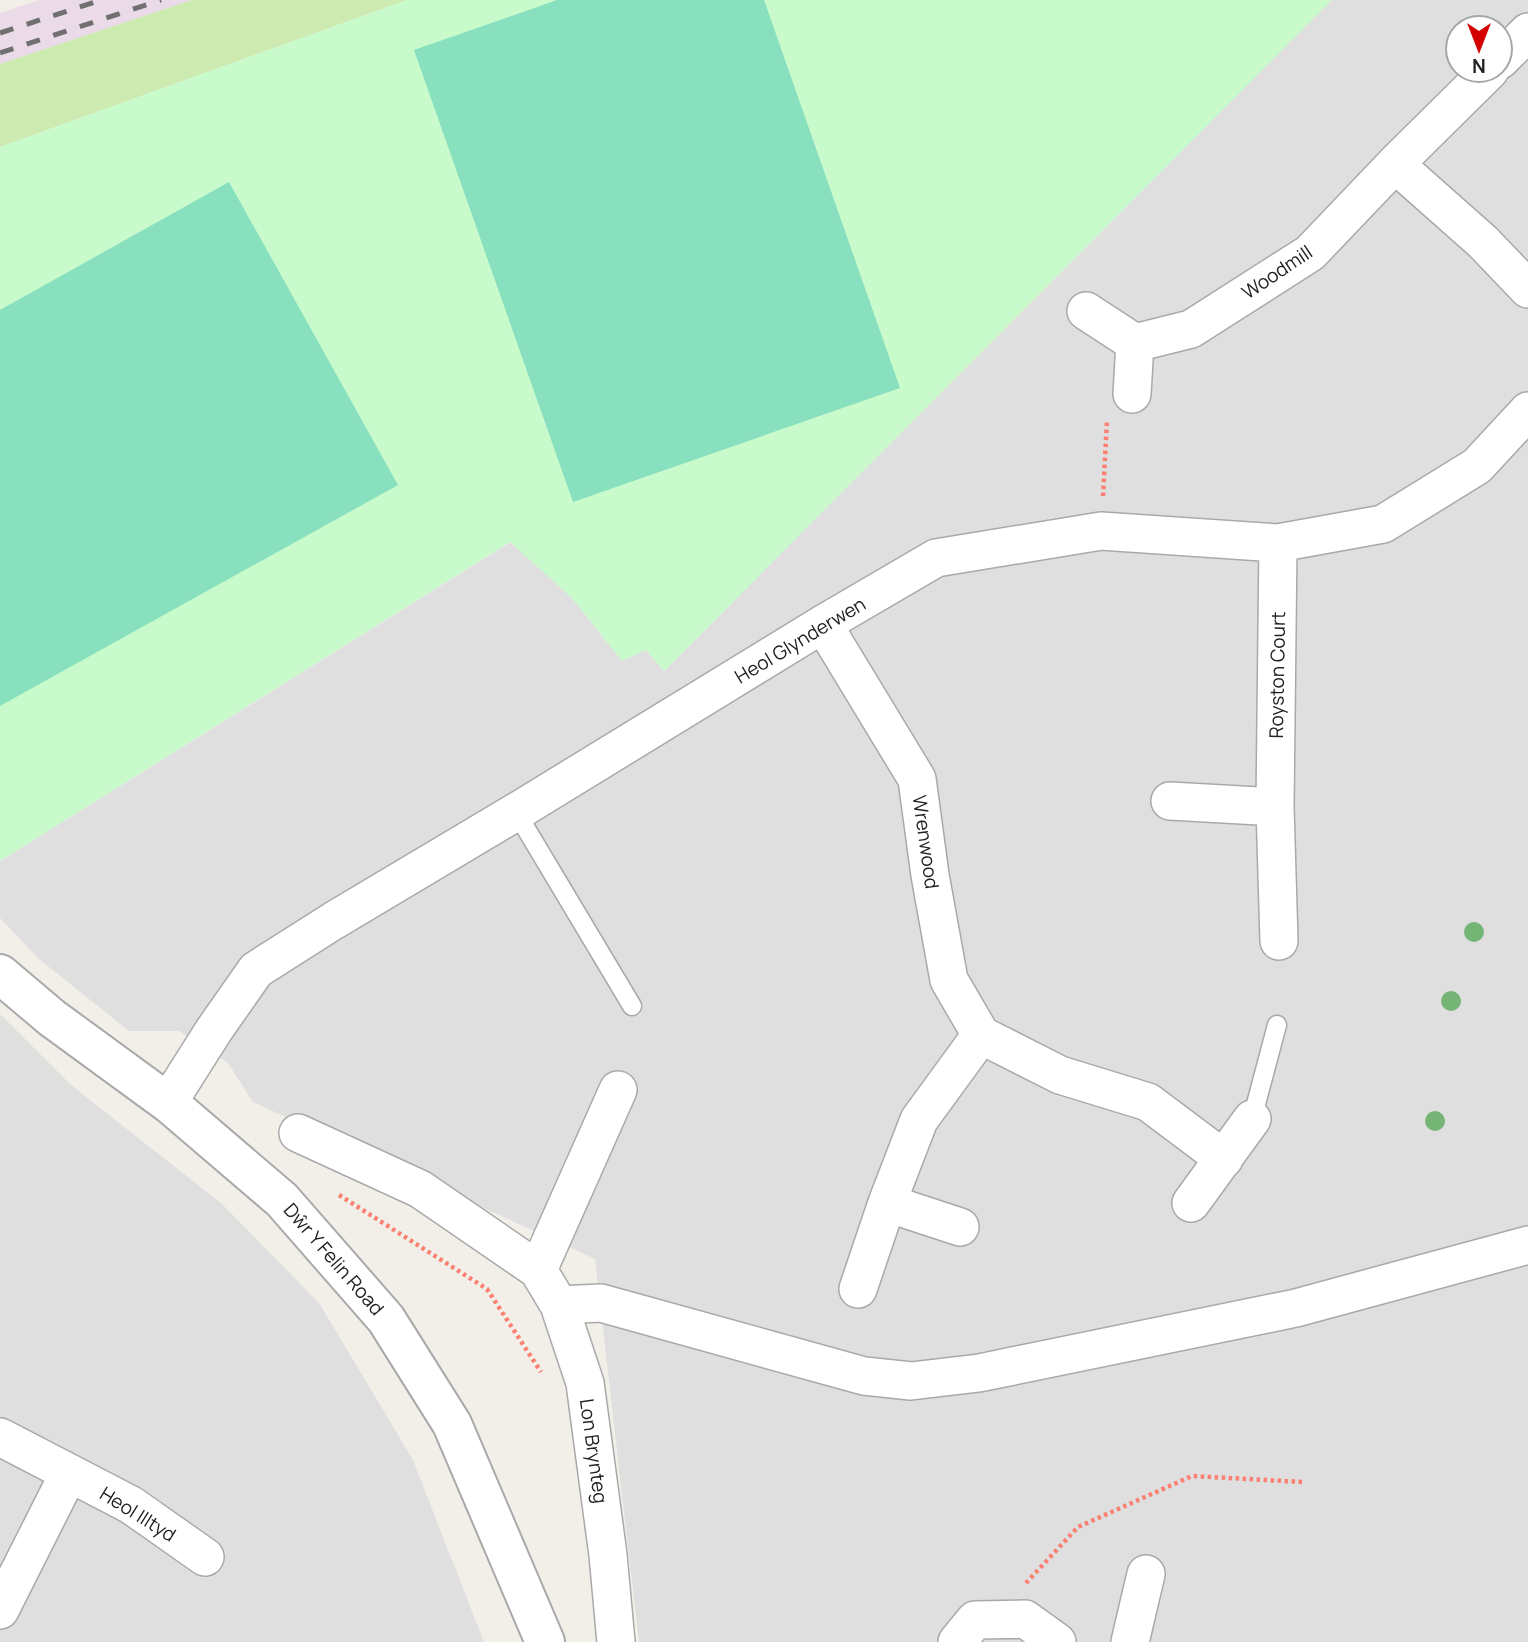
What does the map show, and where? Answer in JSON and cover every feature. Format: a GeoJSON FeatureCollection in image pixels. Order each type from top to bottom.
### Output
{"type":"FeatureCollection","features":[{"type":"Feature","properties":{"kind":"street"},"geometry":{"type":"LineString","coordinates":[[1514,46],[1528,32]]}},
{"type":"Feature","properties":{"kind":"street","name":"Woodmill"},"geometry":{"type":"LineString","coordinates":[[1135,343],[1191,329],[1310,253],[1476,84]]}},
{"type":"Feature","properties":{"kind":"street"},"geometry":{"type":"LineString","coordinates":[[1395,164],[1483,242],[1528,289]]}},
{"type":"Feature","properties":{"kind":"street"},"geometry":{"type":"LineString","coordinates":[[1086,311],[1135,343],[1132,394]]}},
{"type":"Feature","properties":{"kind":"street","name":"Heol Glynderwen"},"geometry":{"type":"LineString","coordinates":[[171,1105],[176,1090],[256,970],[332,921],[936,558],[1101,531],[1278,543],[1383,524],[1477,466],[1528,411]]}},
{"type":"Feature","properties":{"kind":"street","name":"Royston Court"},"geometry":{"type":"LineString","coordinates":[[1278,543],[1275,807],[1279,941]]}},
{"type":"Feature","properties":{"kind":"street","name":"Wrenwood"},"geometry":{"type":"LineString","coordinates":[[823,624],[917,779],[930,875],[950,981],[981,1035]]}},
{"type":"Feature","properties":{"kind":"street"},"geometry":{"type":"LineString","coordinates":[[1170,801],[1275,807]]}},
{"type":"Feature","properties":{"kind":"street","name":"Dŵr Y Felin Road"},"geometry":{"type":"LineString","coordinates":[[0,974],[52,1018],[171,1105],[282,1200],[386,1319],[452,1424],[545,1642]]}},
{"type":"Feature","properties":{"kind":"street"},"geometry":{"type":"LineString","coordinates":[[858,1289],[919,1120],[981,1035],[1060,1074],[1148,1102],[1224,1158]]}},
{"type":"Feature","properties":{"kind":"street"},"geometry":{"type":"LineString","coordinates":[[538,1270],[618,1090]]}},
{"type":"Feature","properties":{"kind":"street"},"geometry":{"type":"LineString","coordinates":[[1191,1203],[1252,1119]]}},
{"type":"Feature","properties":{"kind":"street","name":"Lon Brynteg"},"geometry":{"type":"LineString","coordinates":[[298,1133],[421,1189],[538,1270],[559,1305],[585,1383],[608,1555],[616,1642]]}},
{"type":"Feature","properties":{"kind":"street"},"geometry":{"type":"LineString","coordinates":[[887,1203],[960,1227]]}},
{"type":"Feature","properties":{"kind":"street"},"geometry":{"type":"LineString","coordinates":[[559,1305],[601,1303],[864,1376],[911,1381],[979,1373],[1296,1308],[1528,1245]]}},
{"type":"Feature","properties":{"kind":"street","name":"Heol Illtyd"},"geometry":{"type":"LineString","coordinates":[[0,1437],[131,1505],[205,1557]]}},
{"type":"Feature","properties":{"kind":"street"},"geometry":{"type":"LineString","coordinates":[[0,1609],[69,1473]]}},
{"type":"Feature","properties":{"kind":"street"},"geometry":{"type":"LineString","coordinates":[[1130,1642],[1146,1574]]}},
{"type":"Feature","properties":{"kind":"street"},"geometry":{"type":"LineString","coordinates":[[957,1642],[975,1620],[1006,1619],[1025,1619],[1057,1642]]}},
{"type":"Feature","properties":{"kind":"lane"},"geometry":{"type":"LineString","coordinates":[[516,812],[632,1006]]}},
{"type":"Feature","properties":{"kind":"lane"},"geometry":{"type":"LineString","coordinates":[[1252,1119],[1277,1025]]}},
{"type":"Feature","properties":{"kind":"path"},"geometry":{"type":"LineString","coordinates":[[1101,531],[1108,398],[1132,394]]}},
{"type":"Feature","properties":{"kind":"path"},"geometry":{"type":"LineString","coordinates":[[1006,1619],[1018,1592],[1077,1527],[1192,1476],[1304,1482]]}},
{"type":"Feature","properties":{"kind":"shaded area"},"geometry":{"type":"Polygon","coordinates":[[[39,0],[192,0],[0,64],[0,13],[39,0]]]}},
{"type":"Feature","properties":{"kind":"shaded area"},"geometry":{"type":"Polygon","coordinates":[[[1332,0],[1528,0],[1528,1642],[639,1642],[595,1259],[253,1102],[228,1063],[179,1031],[129,1031],[39,959],[0,918],[0,861],[511,542],[572,598],[622,661],[646,650],[664,671],[1332,0]]]}},
{"type":"Feature","properties":{"kind":"shaded area"},"geometry":{"type":"Polygon","coordinates":[[[0,1014],[71,1085],[222,1204],[319,1303],[413,1460],[484,1642],[0,1642],[0,1014]]]}},
{"type":"Feature","properties":{"kind":"green space"},"geometry":{"type":"Polygon","coordinates":[[[192,0],[407,0],[0,147],[0,64],[192,0]]]}},
{"type":"Feature","properties":{"kind":"green space"},"geometry":{"type":"Polygon","coordinates":[[[407,0],[1332,0],[664,671],[646,650],[622,661],[572,598],[510,542],[0,861],[0,147],[407,0]]]}},
{"type":"Feature","properties":{"kind":"green space"},"geometry":{"type":"Polygon","coordinates":[[[557,0],[764,0],[900,388],[573,502],[414,50],[557,0]]]}},
{"type":"Feature","properties":{"kind":"green space"},"geometry":{"type":"Polygon","coordinates":[[[229,182],[398,485],[0,706],[0,310],[229,182]]]}},
{"type":"Feature","properties":{"kind":"railway"},"geometry":{"type":"LineString","coordinates":[[0,33],[101,0]]}},
{"type":"Feature","properties":{"kind":"railway"},"geometry":{"type":"LineString","coordinates":[[0,53],[161,0]]}}]}
